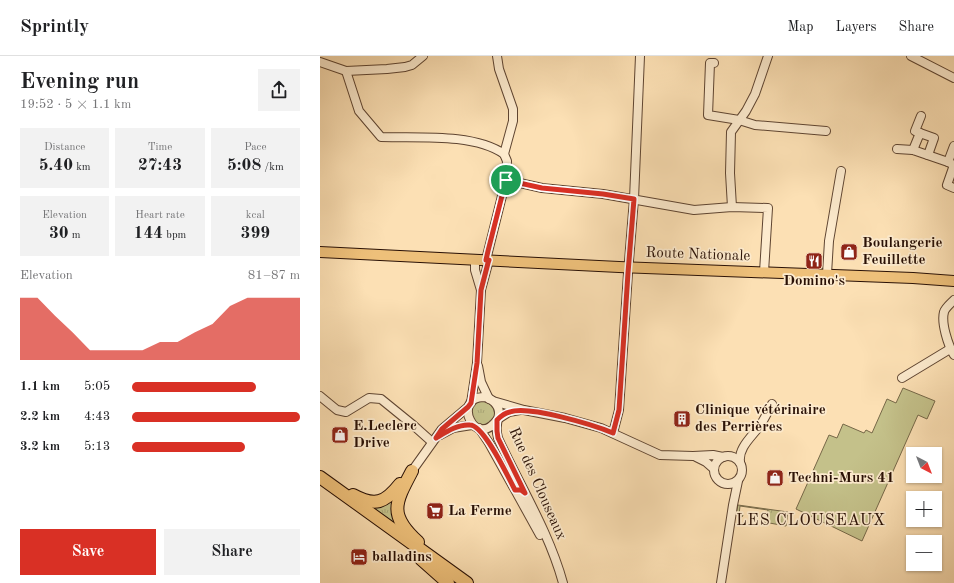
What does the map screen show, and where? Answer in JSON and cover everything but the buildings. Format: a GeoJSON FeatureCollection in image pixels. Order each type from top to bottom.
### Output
{"type":"FeatureCollection","features":[{"type":"Feature","properties":{"kind":"highway"},"geometry":{"type":"LineString","coordinates":[[322,482],[368,502],[382,501],[395,491],[412,471]]}},
{"type":"Feature","properties":{"kind":"highway"},"geometry":{"type":"LineString","coordinates":[[412,471],[396,506],[401,521],[416,540],[468,583]]}},
{"type":"Feature","properties":{"kind":"highway"},"geometry":{"type":"LineString","coordinates":[[322,482],[454,583]]}},
{"type":"Feature","properties":{"kind":"highway"},"geometry":{"type":"LineString","coordinates":[[322,482],[468,583]]}},
{"type":"Feature","properties":{"kind":"highway"},"geometry":{"type":"LineString","coordinates":[[421,559],[448,583]]}},
{"type":"Feature","properties":{"kind":"main road","name":"Route Nationale"},"geometry":{"type":"LineString","coordinates":[[320,252],[954,281]]}},
{"type":"Feature","properties":{"kind":"street"},"geometry":{"type":"LineString","coordinates":[[320,62],[346,71],[405,68],[412,65],[423,56]]}},
{"type":"Feature","properties":{"kind":"street"},"geometry":{"type":"LineString","coordinates":[[497,56],[499,69],[513,109],[513,121],[504,154]]}},
{"type":"Feature","properties":{"kind":"street"},"geometry":{"type":"LineString","coordinates":[[613,433],[619,410],[624,345],[628,267],[634,199],[640,56]]}},
{"type":"Feature","properties":{"kind":"street"},"geometry":{"type":"LineString","coordinates":[[732,208],[730,173],[731,132],[746,111],[755,94],[768,56]]}},
{"type":"Feature","properties":{"kind":"street"},"geometry":{"type":"LineString","coordinates":[[911,56],[954,78]]}},
{"type":"Feature","properties":{"kind":"street"},"geometry":{"type":"LineString","coordinates":[[714,63],[710,63],[708,115],[739,120],[755,125],[826,131]]}},
{"type":"Feature","properties":{"kind":"street"},"geometry":{"type":"LineString","coordinates":[[346,71],[359,111],[381,138],[458,139],[496,148],[504,154],[507,161],[506,180],[481,290],[477,363],[468,416],[476,426]]}},
{"type":"Feature","properties":{"kind":"street"},"geometry":{"type":"LineString","coordinates":[[921,116],[915,131],[934,138],[928,155]]}},
{"type":"Feature","properties":{"kind":"street"},"geometry":{"type":"LineString","coordinates":[[913,150],[920,133]]}},
{"type":"Feature","properties":{"kind":"street"},"geometry":{"type":"LineString","coordinates":[[954,146],[952,164],[947,185],[954,188]]}},
{"type":"Feature","properties":{"kind":"street"},"geometry":{"type":"LineString","coordinates":[[897,149],[913,150],[952,164]]}},
{"type":"Feature","properties":{"kind":"street"},"geometry":{"type":"LineString","coordinates":[[827,274],[829,241],[841,171]]}},
{"type":"Feature","properties":{"kind":"street"},"geometry":{"type":"LineString","coordinates":[[506,180],[542,188],[603,194],[694,210],[768,208],[764,272]]}},
{"type":"Feature","properties":{"kind":"street"},"geometry":{"type":"LineString","coordinates":[[475,260],[475,270],[481,290]]}},
{"type":"Feature","properties":{"kind":"street"},"geometry":{"type":"LineString","coordinates":[[902,378],[952,352],[944,322],[944,311],[954,300]]}},
{"type":"Feature","properties":{"kind":"street"},"geometry":{"type":"LineString","coordinates":[[477,363],[481,382],[498,409],[497,420]]}},
{"type":"Feature","properties":{"kind":"street"},"geometry":{"type":"LineString","coordinates":[[320,396],[338,410],[346,412],[369,398],[381,399],[434,440]]}},
{"type":"Feature","properties":{"kind":"street"},"geometry":{"type":"LineString","coordinates":[[412,471],[442,429],[477,399],[483,397],[524,410],[582,422],[613,433],[660,456],[713,455],[736,458],[740,462]]}},
{"type":"Feature","properties":{"kind":"street"},"geometry":{"type":"LineString","coordinates":[[721,583],[733,505],[738,481],[743,470],[739,456],[743,447],[762,423],[772,404]]}},
{"type":"Feature","properties":{"kind":"street"},"geometry":{"type":"LineString","coordinates":[[434,440],[453,428],[476,426],[490,428],[497,420],[509,412],[524,410]]}},
{"type":"Feature","properties":{"kind":"street","name":"Rue des Clouseaux"},"geometry":{"type":"LineString","coordinates":[[497,420],[498,438],[517,493]]}},
{"type":"Feature","properties":{"kind":"street","name":"Rue des Clouseaux"},"geometry":{"type":"LineString","coordinates":[[476,426],[489,443],[555,559],[563,583]]}},
{"type":"Feature","properties":{"kind":"street"},"geometry":{"type":"LineString","coordinates":[[733,505],[730,491],[726,485],[715,477],[714,469],[718,460],[743,447]]}},
{"type":"Feature","properties":{"kind":"street"},"geometry":{"type":"LineString","coordinates":[[693,456],[706,462],[714,469]]}},
{"type":"Feature","properties":{"kind":"street"},"geometry":{"type":"LineString","coordinates":[[726,485],[738,481]]}},
{"type":"Feature","properties":{"kind":"green space"},"geometry":{"type":"Polygon","coordinates":[[[903,388],[935,401],[927,419],[918,415],[862,541],[796,509],[829,435],[837,438],[843,424],[864,433],[866,430],[872,433],[887,399],[896,403],[903,388]]]}},
{"type":"Feature","properties":{"kind":"green space"},"geometry":{"type":"Polygon","coordinates":[[[483,401],[491,405],[495,413],[491,421],[483,425],[475,421],[471,413],[475,405],[483,401]]]}},
{"type":"Feature","properties":{"kind":"green space"},"geometry":{"type":"Polygon","coordinates":[[[394,499],[404,530],[372,507],[394,499]]]}},
{"type":"Feature","properties":{"kind":"green space"},"geometry":{"type":"Polygon","coordinates":[[[738,505],[788,512],[786,526],[764,522],[763,518],[767,519],[768,510],[740,506],[739,515],[743,515],[742,517],[736,514],[738,505]]]}},
{"type":"Feature","properties":{"kind":"place","name":"Boulangerie Feuillette"},"geometry":{"type":"Point","coordinates":[849,252]}},
{"type":"Feature","properties":{"kind":"place","name":"Domino's"},"geometry":{"type":"Point","coordinates":[814,261]}},
{"type":"Feature","properties":{"kind":"place","name":"Clinique vétérinaire des Perrières"},"geometry":{"type":"Point","coordinates":[682,419]}},
{"type":"Feature","properties":{"kind":"place","name":"E.Leclerc Drive"},"geometry":{"type":"Point","coordinates":[340,435]}},
{"type":"Feature","properties":{"kind":"place","name":"Techni-Murs 41"},"geometry":{"type":"Point","coordinates":[775,478]}},
{"type":"Feature","properties":{"kind":"place","name":"La Ferme"},"geometry":{"type":"Point","coordinates":[435,511]}},
{"type":"Feature","properties":{"kind":"place","name":"balladins"},"geometry":{"type":"Point","coordinates":[359,557]}},
{"type":"Feature","properties":{"kind":"district","name":"LES CLOUSEAUX"},"geometry":{"type":"Point","coordinates":[811,521]}},
{"type":"Feature","properties":{"kind":"route"},"geometry":{"type":"LineString","coordinates":[[506,180],[528,186],[634,199],[619,410],[613,433],[582,422],[524,410],[509,412],[498,419],[496,426],[498,438],[525,493],[521,490],[515,490],[484,434],[479,428],[472,424],[453,428],[436,438],[442,429],[471,403],[477,363],[481,290],[489,260],[486,260],[488,251],[506,180]]}}]}
